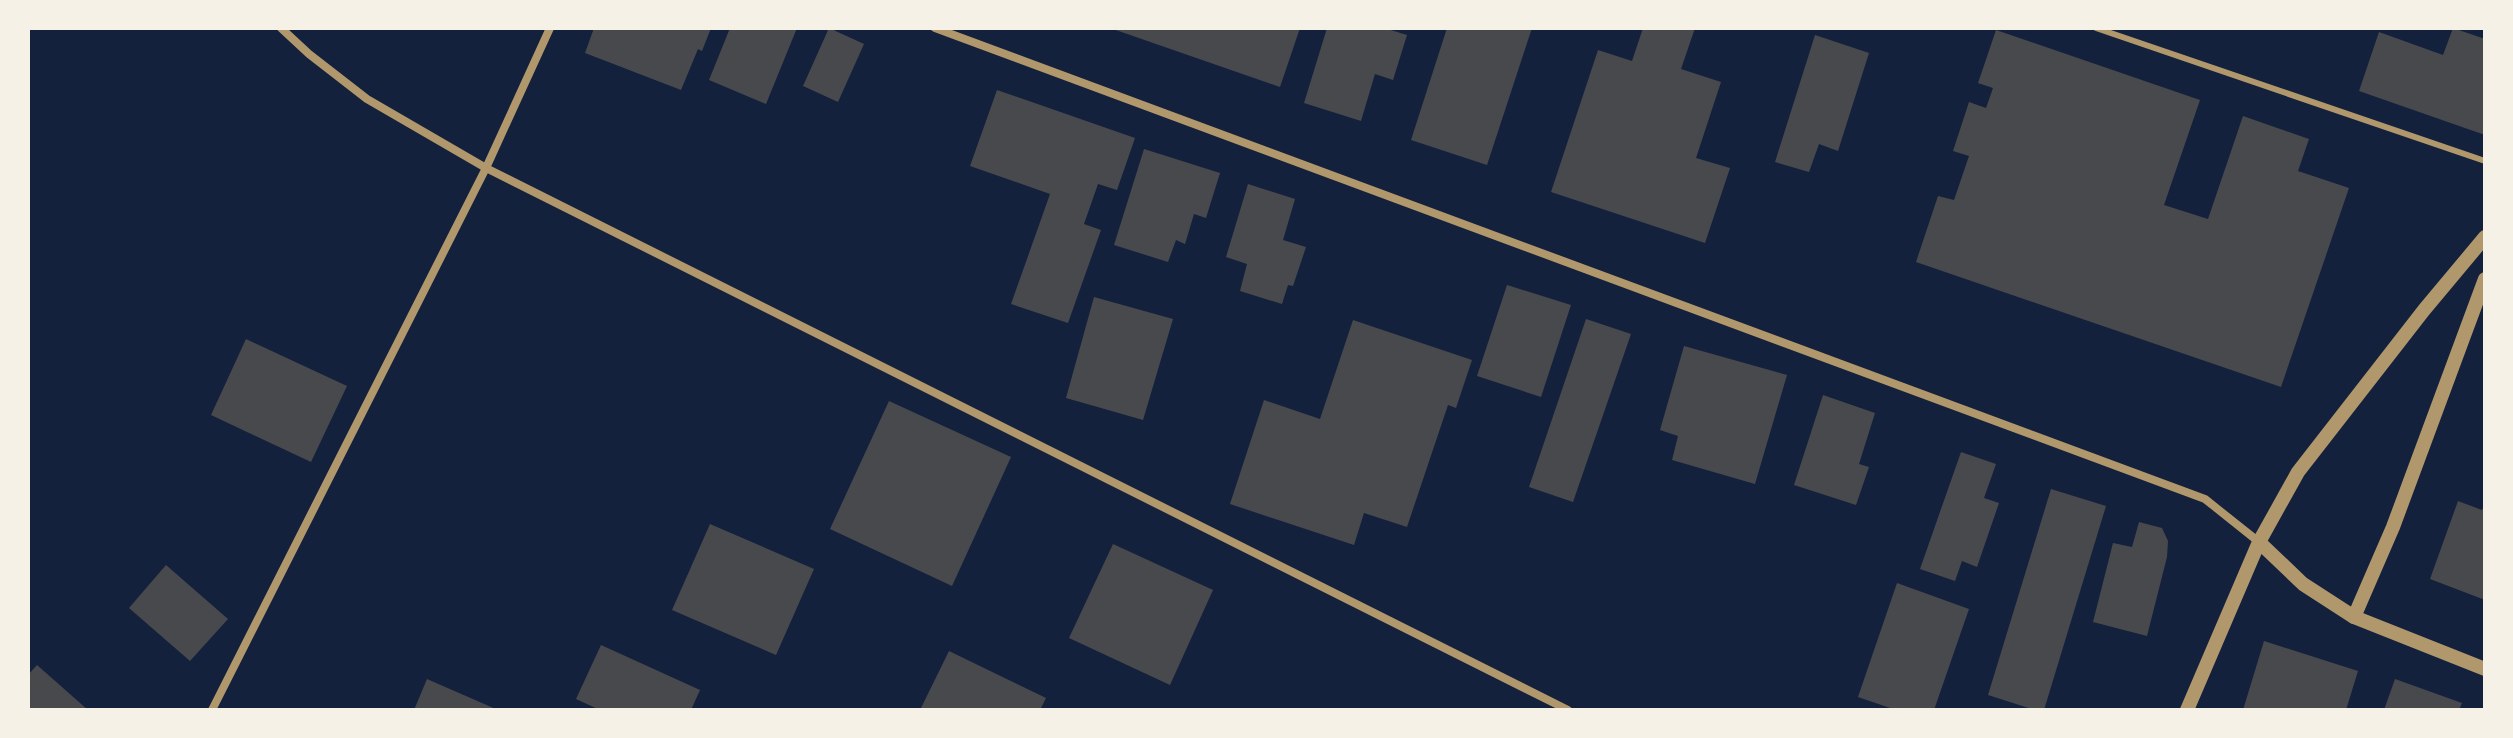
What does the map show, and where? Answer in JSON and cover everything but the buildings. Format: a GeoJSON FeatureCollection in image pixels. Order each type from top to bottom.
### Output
{"type":"FeatureCollection","features":[{"type":"Feature","properties":{"kind":"street"},"geometry":{"type":"LineString","coordinates":[[281,28],[367,99],[486,168],[1568,710]]}},
{"type":"Feature","properties":{"kind":"street"},"geometry":{"type":"LineString","coordinates":[[212,710],[486,168],[550,28]]}},
{"type":"Feature","properties":{"kind":"street"},"geometry":{"type":"LineString","coordinates":[[935,28],[2205,499],[2259,542],[2303,584],[2354,617],[2485,669]]}},
{"type":"Feature","properties":{"kind":"street"},"geometry":{"type":"LineString","coordinates":[[2187,710],[2259,542],[2298,472],[2485,237]]}},
{"type":"Feature","properties":{"kind":"street"},"geometry":{"type":"LineString","coordinates":[[2354,617],[2393,527],[2485,279]]}},
{"type":"Feature","properties":{"kind":"lane"},"geometry":{"type":"LineString","coordinates":[[2096,28],[2485,161]]}}]}
